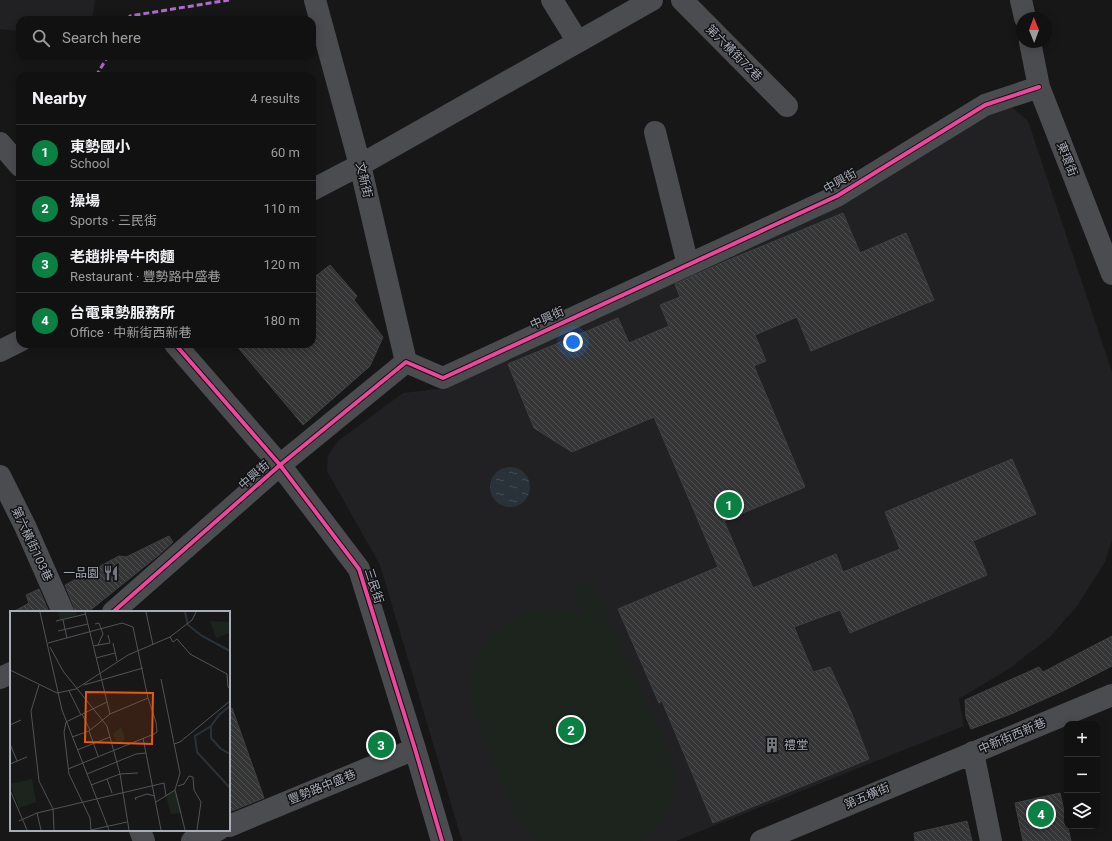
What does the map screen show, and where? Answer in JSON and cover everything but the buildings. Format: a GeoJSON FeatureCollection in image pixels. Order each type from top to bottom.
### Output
{"type":"FeatureCollection","features":[{"type":"Feature","properties":{"kind":"street","name":"文新街"},"geometry":{"type":"LineString","coordinates":[[315,0],[360,165],[406,362]]}},
{"type":"Feature","properties":{"kind":"street"},"geometry":{"type":"LineString","coordinates":[[552,0],[578,42]]}},
{"type":"Feature","properties":{"kind":"street"},"geometry":{"type":"LineString","coordinates":[[316,188],[360,165],[652,0]]}},
{"type":"Feature","properties":{"kind":"street","name":"第六橫街72巷"},"geometry":{"type":"LineString","coordinates":[[682,0],[787,106]]}},
{"type":"Feature","properties":{"kind":"street"},"geometry":{"type":"LineString","coordinates":[[1021,0],[1024,12]]}},
{"type":"Feature","properties":{"kind":"street","name":"東環街"},"geometry":{"type":"LineString","coordinates":[[1031,48],[1039,88],[1112,274]]}},
{"type":"Feature","properties":{"kind":"street","name":"中興街"},"geometry":{"type":"LineString","coordinates":[[114,611],[280,465],[406,362],[444,378],[836,196],[985,105],[1039,88]]}},
{"type":"Feature","properties":{"kind":"street"},"geometry":{"type":"LineString","coordinates":[[655,132],[688,265]]}},
{"type":"Feature","properties":{"kind":"street"},"geometry":{"type":"LineString","coordinates":[[0,143],[16,161]]}},
{"type":"Feature","properties":{"kind":"street"},"geometry":{"type":"LineString","coordinates":[[0,351],[16,343]]}},
{"type":"Feature","properties":{"kind":"street","name":"三民街"},"geometry":{"type":"LineString","coordinates":[[178,348],[280,465],[359,569],[442,841]]}},
{"type":"Feature","properties":{"kind":"street","name":"第六橫街103巷"},"geometry":{"type":"LineString","coordinates":[[0,476],[25,526],[63,611]]}},
{"type":"Feature","properties":{"kind":"street"},"geometry":{"type":"LineString","coordinates":[[0,678],[10,673]]}},
{"type":"Feature","properties":{"kind":"street","name":"中新街西新巷"},"geometry":{"type":"LineString","coordinates":[[991,841],[973,752],[1112,695]]}},
{"type":"Feature","properties":{"kind":"street","name":"豐勢路中盛巷"},"geometry":{"type":"LineString","coordinates":[[230,826],[415,749]]}},
{"type":"Feature","properties":{"kind":"street","name":"第五橫街"},"geometry":{"type":"LineString","coordinates":[[761,841],[973,752]]}},
{"type":"Feature","properties":{"kind":"street"},"geometry":{"type":"LineString","coordinates":[[140,831],[144,841]]}},
{"type":"Feature","properties":{"kind":"street"},"geometry":{"type":"LineString","coordinates":[[192,841],[216,831]]}},
{"type":"Feature","properties":{"kind":"shaded area"},"geometry":{"type":"Polygon","coordinates":[[[0,0],[95,0],[93,16],[16,16],[16,31],[0,29],[0,0]]]}},
{"type":"Feature","properties":{"kind":"shaded area"},"geometry":{"type":"Polygon","coordinates":[[[1013,108],[1028,121],[1112,372],[1112,540],[1105,562],[1078,605],[1050,637],[1010,668],[959,699],[964,726],[676,841],[462,841],[380,565],[327,471],[328,455],[338,441],[403,393],[445,388],[987,113],[1013,108]]]}},
{"type":"Feature","properties":{"kind":"shaded area"},"geometry":{"type":"Polygon","coordinates":[[[592,582],[667,749],[673,767],[674,786],[670,804],[666,813],[654,829],[640,841],[539,841],[526,829],[516,815],[473,710],[469,689],[472,668],[490,637],[504,625],[519,616],[536,610],[554,608],[573,611],[583,615],[572,590],[592,582]]]}},
{"type":"Feature","properties":{"kind":"water"},"geometry":{"type":"Polygon","coordinates":[[[514,467],[521,470],[527,476],[530,487],[529,495],[521,504],[514,507],[506,507],[499,504],[491,495],[490,483],[493,476],[502,468],[514,467]]]}},
{"type":"Feature","properties":{"kind":"marked path"},"geometry":{"type":"LineString","coordinates":[[130,16],[229,0]]}},
{"type":"Feature","properties":{"kind":"marked path"},"geometry":{"type":"LineString","coordinates":[[98,72],[106,60]]}},
{"type":"Feature","properties":{"kind":"cycle path"},"geometry":{"type":"LineString","coordinates":[[114,611],[280,465],[406,362],[443,378],[837,196],[985,105],[1039,87]]}},
{"type":"Feature","properties":{"kind":"cycle path"},"geometry":{"type":"LineString","coordinates":[[178,348],[280,465],[359,569],[442,841]]}},
{"type":"Feature","properties":{"kind":"place","name":"東勢國小"},"geometry":{"type":"Point","coordinates":[729,505]}},
{"type":"Feature","properties":{"kind":"place","name":"一品園"},"geometry":{"type":"Point","coordinates":[111,573]}},
{"type":"Feature","properties":{"kind":"place","name":"操場"},"geometry":{"type":"Point","coordinates":[571,730]}},
{"type":"Feature","properties":{"kind":"place","name":"老趙排骨牛肉麵"},"geometry":{"type":"Point","coordinates":[381,745]}},
{"type":"Feature","properties":{"kind":"place","name":"禮堂"},"geometry":{"type":"Point","coordinates":[772,745]}},
{"type":"Feature","properties":{"kind":"place","name":"台電東勢服務所"},"geometry":{"type":"Point","coordinates":[1041,814]}}]}
